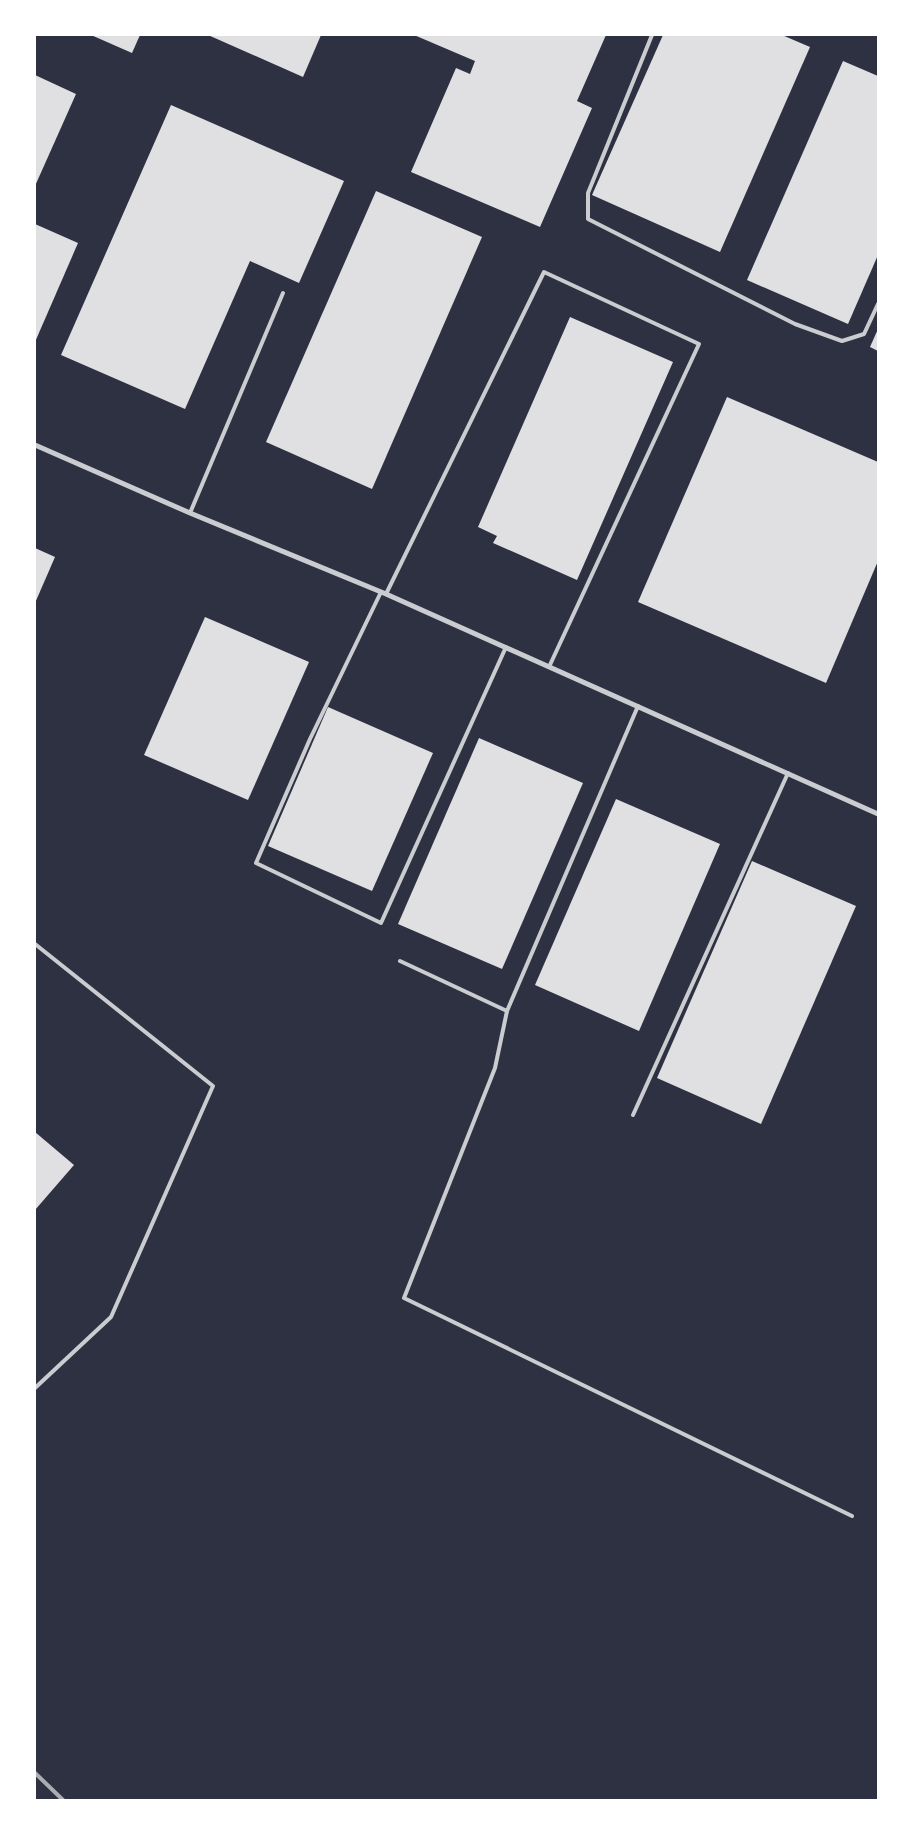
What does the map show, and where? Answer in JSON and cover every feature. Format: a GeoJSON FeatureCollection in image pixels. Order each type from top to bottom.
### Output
{"type":"FeatureCollection","features":[{"type":"Feature","properties":{"kind":"street"},"geometry":{"type":"LineString","coordinates":[[35,445],[384,593],[878,814]]}},
{"type":"Feature","properties":{"kind":"lane"},"geometry":{"type":"LineString","coordinates":[[652,35],[588,193],[588,219],[795,324],[842,340],[864,334],[878,304]]}},
{"type":"Feature","properties":{"kind":"lane"},"geometry":{"type":"LineString","coordinates":[[506,647],[381,923],[256,863],[310,739],[544,272],[698,344],[549,667]]}},
{"type":"Feature","properties":{"kind":"lane"},"geometry":{"type":"LineString","coordinates":[[190,512],[283,292]]}},
{"type":"Feature","properties":{"kind":"lane"},"geometry":{"type":"LineString","coordinates":[[638,706],[507,1011],[495,1068],[404,1298],[852,1516]]}},
{"type":"Feature","properties":{"kind":"lane"},"geometry":{"type":"LineString","coordinates":[[633,1115],[788,773]]}},
{"type":"Feature","properties":{"kind":"lane"},"geometry":{"type":"LineString","coordinates":[[35,944],[213,1086],[111,1317],[35,1388]]}},
{"type":"Feature","properties":{"kind":"lane"},"geometry":{"type":"LineString","coordinates":[[400,961],[507,1011]]}},
{"type":"Feature","properties":{"kind":"building"},"geometry":{"type":"Polygon","coordinates":[[[91,35],[140,35],[132,53],[91,35]]]}},
{"type":"Feature","properties":{"kind":"building"},"geometry":{"type":"Polygon","coordinates":[[[208,35],[321,35],[303,77],[208,35]]]}},
{"type":"Feature","properties":{"kind":"building"},"geometry":{"type":"Polygon","coordinates":[[[414,35],[606,35],[577,101],[592,108],[540,227],[411,172],[456,68],[470,74],[475,61],[414,35]]]}},
{"type":"Feature","properties":{"kind":"building"},"geometry":{"type":"Polygon","coordinates":[[[663,35],[782,35],[810,47],[720,252],[592,195],[663,35]]]}},
{"type":"Feature","properties":{"kind":"building"},"geometry":{"type":"Polygon","coordinates":[[[843,61],[878,76],[878,255],[848,324],[747,280],[843,61]]]}},
{"type":"Feature","properties":{"kind":"building"},"geometry":{"type":"Polygon","coordinates":[[[35,75],[76,94],[35,186],[35,75]]]}},
{"type":"Feature","properties":{"kind":"building"},"geometry":{"type":"Polygon","coordinates":[[[171,105],[344,181],[299,283],[250,261],[185,409],[61,355],[171,105]]]}},
{"type":"Feature","properties":{"kind":"building"},"geometry":{"type":"Polygon","coordinates":[[[376,191],[482,237],[372,489],[266,442],[376,191]]]}},
{"type":"Feature","properties":{"kind":"building"},"geometry":{"type":"Polygon","coordinates":[[[35,224],[78,243],[35,342],[35,224]]]}},
{"type":"Feature","properties":{"kind":"building"},"geometry":{"type":"Polygon","coordinates":[[[570,317],[673,362],[577,580],[493,543],[497,536],[478,527],[570,317]]]}},
{"type":"Feature","properties":{"kind":"building"},"geometry":{"type":"Polygon","coordinates":[[[878,329],[878,351],[870,347],[878,329]]]}},
{"type":"Feature","properties":{"kind":"building"},"geometry":{"type":"Polygon","coordinates":[[[727,397],[878,462],[878,561],[826,683],[638,602],[727,397]]]}},
{"type":"Feature","properties":{"kind":"building"},"geometry":{"type":"Polygon","coordinates":[[[35,548],[55,557],[35,603],[35,548]]]}},
{"type":"Feature","properties":{"kind":"building"},"geometry":{"type":"Polygon","coordinates":[[[205,617],[309,662],[248,800],[144,755],[205,617]]]}},
{"type":"Feature","properties":{"kind":"building"},"geometry":{"type":"Polygon","coordinates":[[[328,707],[433,753],[372,891],[268,846],[328,707]]]}},
{"type":"Feature","properties":{"kind":"building"},"geometry":{"type":"Polygon","coordinates":[[[479,738],[583,783],[502,969],[398,924],[479,738]]]}},
{"type":"Feature","properties":{"kind":"building"},"geometry":{"type":"Polygon","coordinates":[[[616,799],[720,844],[639,1031],[535,985],[616,799]]]}},
{"type":"Feature","properties":{"kind":"building"},"geometry":{"type":"Polygon","coordinates":[[[752,861],[856,906],[761,1124],[657,1078],[752,861]]]}},
{"type":"Feature","properties":{"kind":"building"},"geometry":{"type":"Polygon","coordinates":[[[35,1132],[74,1165],[35,1210],[35,1132]]]}},
{"type":"Feature","properties":{"kind":"railway"},"geometry":{"type":"LineString","coordinates":[[35,1773],[63,1800]]}}]}
